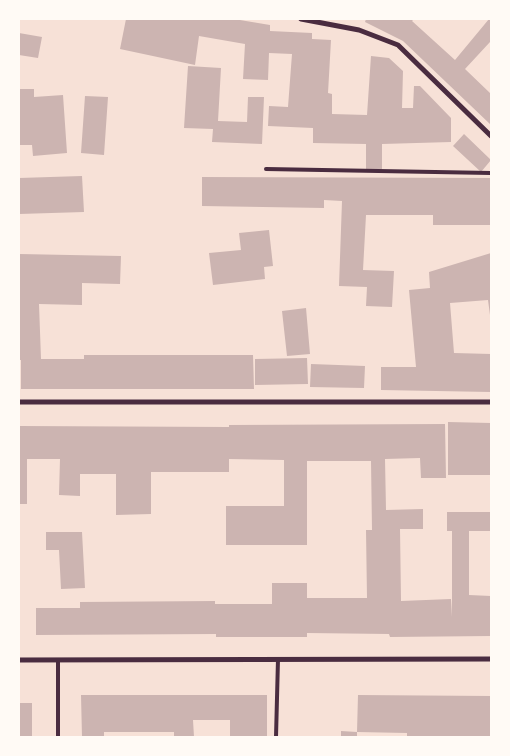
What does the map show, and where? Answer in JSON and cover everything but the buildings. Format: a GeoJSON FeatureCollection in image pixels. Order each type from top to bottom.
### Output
{"type":"FeatureCollection","features":[{"type":"Feature","properties":{"kind":"street"},"geometry":{"type":"LineString","coordinates":[[301,19],[359,30],[398,45],[491,136]]}},
{"type":"Feature","properties":{"kind":"street"},"geometry":{"type":"LineString","coordinates":[[19,402],[491,402]]}},
{"type":"Feature","properties":{"kind":"street"},"geometry":{"type":"LineString","coordinates":[[19,660],[491,659]]}},
{"type":"Feature","properties":{"kind":"lane"},"geometry":{"type":"LineString","coordinates":[[266,169],[491,173]]}},
{"type":"Feature","properties":{"kind":"lane"},"geometry":{"type":"LineString","coordinates":[[58,660],[58,737]]}},
{"type":"Feature","properties":{"kind":"lane"},"geometry":{"type":"LineString","coordinates":[[276,737],[278,660]]}}]}
